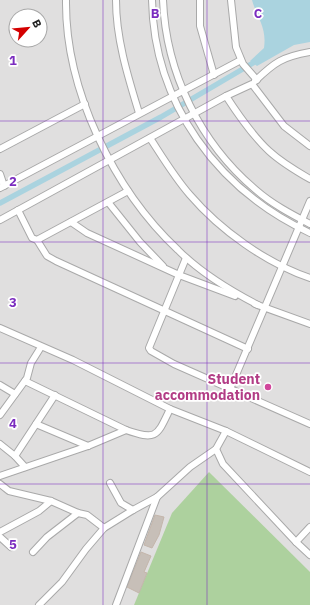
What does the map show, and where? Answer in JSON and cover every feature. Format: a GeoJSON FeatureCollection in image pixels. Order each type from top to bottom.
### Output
{"type":"FeatureCollection","features":[{"type":"Feature","properties":{"kind":"street"},"geometry":{"type":"LineString","coordinates":[[66,0],[69,38],[75,71],[85,104],[98,137],[128,191],[157,229],[186,258],[216,281],[258,305]]}},
{"type":"Feature","properties":{"kind":"street"},"geometry":{"type":"LineString","coordinates":[[116,0],[116,12],[124,64],[140,113]]}},
{"type":"Feature","properties":{"kind":"street"},"geometry":{"type":"LineString","coordinates":[[152,0],[154,25],[160,60],[173,99],[206,152],[220,169],[242,191],[267,210],[310,233]]}},
{"type":"Feature","properties":{"kind":"street"},"geometry":{"type":"LineString","coordinates":[[164,0],[166,33],[173,65],[184,93],[211,142],[232,168],[256,190],[283,209],[310,224]]}},
{"type":"Feature","properties":{"kind":"street"},"geometry":{"type":"LineString","coordinates":[[200,0],[200,26],[214,75]]}},
{"type":"Feature","properties":{"kind":"street"},"geometry":{"type":"LineString","coordinates":[[231,0],[236,47],[242,62],[253,74],[255,82],[284,126],[310,146]]}},
{"type":"Feature","properties":{"kind":"street"},"geometry":{"type":"LineString","coordinates":[[154,25],[165,23]]}},
{"type":"Feature","properties":{"kind":"street"},"geometry":{"type":"LineString","coordinates":[[0,220],[108,157],[150,138],[193,111],[255,82],[274,63],[292,55],[310,52]]}},
{"type":"Feature","properties":{"kind":"street"},"geometry":{"type":"LineString","coordinates":[[0,174],[2,187],[98,137],[140,113],[173,99],[214,75],[242,62]]}},
{"type":"Feature","properties":{"kind":"street"},"geometry":{"type":"LineString","coordinates":[[226,96],[237,113],[268,150],[293,170],[310,180]]}},
{"type":"Feature","properties":{"kind":"street"},"geometry":{"type":"LineString","coordinates":[[0,149],[85,104]]}},
{"type":"Feature","properties":{"kind":"street"},"geometry":{"type":"LineString","coordinates":[[150,138],[169,168],[191,196],[216,221],[244,243],[283,266],[310,278]]}},
{"type":"Feature","properties":{"kind":"street"},"geometry":{"type":"LineString","coordinates":[[37,240],[128,191]]}},
{"type":"Feature","properties":{"kind":"street"},"geometry":{"type":"LineString","coordinates":[[108,202],[140,242],[166,269]]}},
{"type":"Feature","properties":{"kind":"street"},"geometry":{"type":"LineString","coordinates":[[230,389],[310,202]]}},
{"type":"Feature","properties":{"kind":"street"},"geometry":{"type":"LineString","coordinates":[[18,210],[32,238],[37,240],[46,256],[248,349]]}},
{"type":"Feature","properties":{"kind":"street"},"geometry":{"type":"LineString","coordinates":[[71,222],[87,233],[179,275],[310,324]]}},
{"type":"Feature","properties":{"kind":"street"},"geometry":{"type":"LineString","coordinates":[[186,258],[149,348],[151,351],[174,364],[310,424]]}},
{"type":"Feature","properties":{"kind":"street"},"geometry":{"type":"LineString","coordinates":[[0,328],[73,360],[170,409],[226,432],[310,472]]}},
{"type":"Feature","properties":{"kind":"street"},"geometry":{"type":"LineString","coordinates":[[0,415],[25,380],[31,363],[41,347]]}},
{"type":"Feature","properties":{"kind":"street"},"geometry":{"type":"LineString","coordinates":[[25,380],[126,430],[142,435],[154,435],[160,429],[170,409]]}},
{"type":"Feature","properties":{"kind":"street"},"geometry":{"type":"LineString","coordinates":[[0,385],[14,394]]}},
{"type":"Feature","properties":{"kind":"street"},"geometry":{"type":"LineString","coordinates":[[15,456],[55,395]]}},
{"type":"Feature","properties":{"kind":"street"},"geometry":{"type":"LineString","coordinates":[[36,424],[88,446]]}},
{"type":"Feature","properties":{"kind":"street"},"geometry":{"type":"LineString","coordinates":[[0,476],[88,446],[126,430]]}},
{"type":"Feature","properties":{"kind":"street"},"geometry":{"type":"LineString","coordinates":[[39,605],[62,582],[86,549],[104,528],[157,497],[190,467],[216,449],[226,432]]}},
{"type":"Feature","properties":{"kind":"street"},"geometry":{"type":"LineString","coordinates":[[0,444],[15,456],[25,467]]}},
{"type":"Feature","properties":{"kind":"street"},"geometry":{"type":"LineString","coordinates":[[216,449],[222,464],[310,556]]}},
{"type":"Feature","properties":{"kind":"street"},"geometry":{"type":"LineString","coordinates":[[110,483],[121,503],[133,510]]}},
{"type":"Feature","properties":{"kind":"street"},"geometry":{"type":"LineString","coordinates":[[0,484],[9,491],[51,501],[78,514],[90,517],[104,528]]}},
{"type":"Feature","properties":{"kind":"street"},"geometry":{"type":"LineString","coordinates":[[116,605],[157,497]]}},
{"type":"Feature","properties":{"kind":"street"},"geometry":{"type":"LineString","coordinates":[[0,532],[39,511],[51,501]]}},
{"type":"Feature","properties":{"kind":"street"},"geometry":{"type":"LineString","coordinates":[[33,552],[47,537],[78,514]]}},
{"type":"Feature","properties":{"kind":"street"},"geometry":{"type":"LineString","coordinates":[[296,542],[310,527]]}},
{"type":"Feature","properties":{"kind":"street"},"geometry":{"type":"LineString","coordinates":[[0,537],[11,547]]}},
{"type":"Feature","properties":{"kind":"shaded area"},"geometry":{"type":"Polygon","coordinates":[[[0,0],[310,0],[310,605],[0,605],[0,0]]]}},
{"type":"Feature","properties":{"kind":"green space"},"geometry":{"type":"Polygon","coordinates":[[[209,472],[310,572],[310,605],[134,605],[172,513],[209,472]]]}},
{"type":"Feature","properties":{"kind":"water"},"geometry":{"type":"Polygon","coordinates":[[[252,0],[310,0],[310,42],[294,45],[257,66],[250,61],[264,48],[265,41],[263,28],[252,0]]]}},
{"type":"Feature","properties":{"kind":"building"},"geometry":{"type":"Polygon","coordinates":[[[155,515],[164,517],[159,535],[152,548],[144,545],[155,515]]]}},
{"type":"Feature","properties":{"kind":"building"},"geometry":{"type":"Polygon","coordinates":[[[141,552],[151,556],[144,572],[147,573],[139,593],[127,587],[141,552]]]}},
{"type":"Feature","properties":{"kind":"waterway"},"geometry":{"type":"LineString","coordinates":[[0,203],[161,117],[253,63]]}},
{"type":"Feature","properties":{"kind":"place","name":"Student accommodation"},"geometry":{"type":"Point","coordinates":[268,387]}}]}
